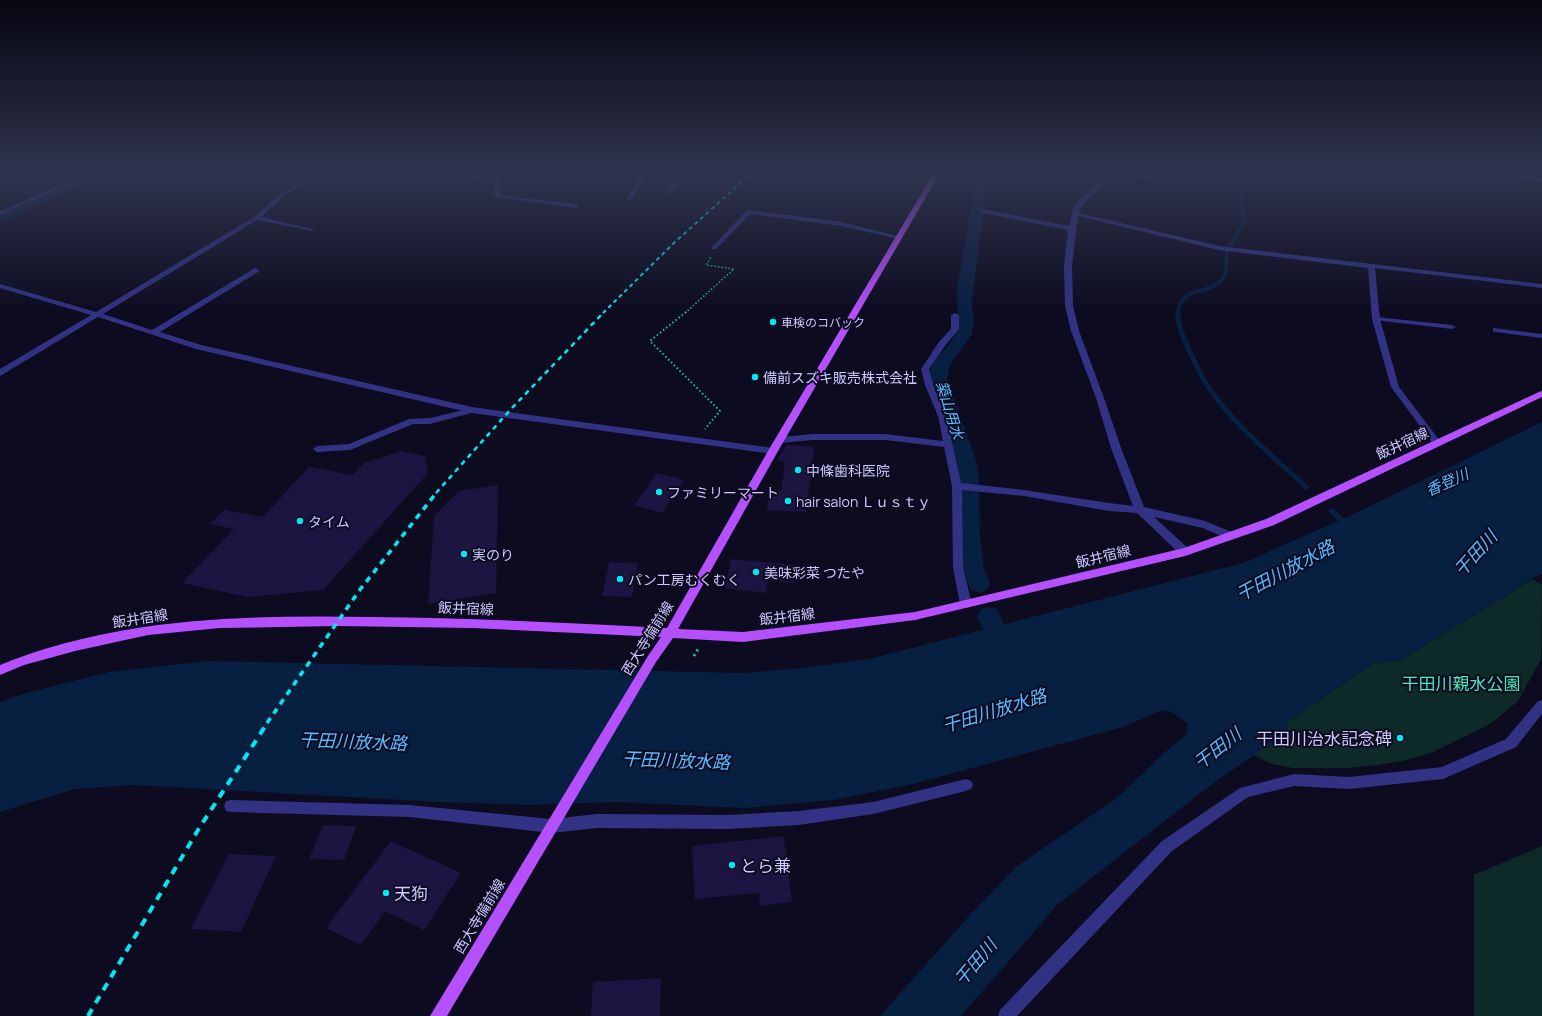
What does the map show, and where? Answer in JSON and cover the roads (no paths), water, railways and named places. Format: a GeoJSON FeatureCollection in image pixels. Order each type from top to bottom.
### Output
{"type":"FeatureCollection","features":[{"type":"Feature","properties":{"kind":"main road","name":"西大寺備前線"},"geometry":{"type":"LineString","coordinates":[[438,1016],[652,659],[670,633],[773,450],[910,218]]}},
{"type":"Feature","properties":{"kind":"main road","name":"飯井宿線"},"geometry":{"type":"LineString","coordinates":[[0,670],[22,661],[75,646],[148,630],[220,623],[338,621],[473,623],[743,637],[915,616],[1185,552],[1270,522],[1542,394]]}},
{"type":"Feature","properties":{"kind":"street"},"geometry":{"type":"LineString","coordinates":[[0,373],[255,218]]}},
{"type":"Feature","properties":{"kind":"street"},"geometry":{"type":"LineString","coordinates":[[258,218],[311,230]]}},
{"type":"Feature","properties":{"kind":"street"},"geometry":{"type":"LineString","coordinates":[[714,248],[742,218]]}},
{"type":"Feature","properties":{"kind":"street"},"geometry":{"type":"LineString","coordinates":[[798,218],[841,224],[899,237]]}},
{"type":"Feature","properties":{"kind":"street"},"geometry":{"type":"LineString","coordinates":[[1020,218],[1072,229]]}},
{"type":"Feature","properties":{"kind":"street"},"geometry":{"type":"LineString","coordinates":[[1075,218],[1072,229],[1068,266],[1069,306],[1075,331],[1100,398],[1116,448],[1140,510],[1185,552]]}},
{"type":"Feature","properties":{"kind":"street"},"geometry":{"type":"LineString","coordinates":[[1095,218],[1219,248],[1542,286]]}},
{"type":"Feature","properties":{"kind":"street"},"geometry":{"type":"LineString","coordinates":[[1370,265],[1376,319],[1395,387],[1437,444]]}},
{"type":"Feature","properties":{"kind":"street"},"geometry":{"type":"LineString","coordinates":[[154,332],[255,270]]}},
{"type":"Feature","properties":{"kind":"street"},"geometry":{"type":"LineString","coordinates":[[0,286],[96,314],[199,347],[472,410],[773,450]]}},
{"type":"Feature","properties":{"kind":"street"},"geometry":{"type":"LineString","coordinates":[[955,315],[955,329],[942,344],[925,369],[929,385],[942,416],[960,487],[958,568],[966,604]]}},
{"type":"Feature","properties":{"kind":"street"},"geometry":{"type":"LineString","coordinates":[[780,440],[813,437],[885,437],[949,446]]}},
{"type":"Feature","properties":{"kind":"street"},"geometry":{"type":"LineString","coordinates":[[960,487],[1024,493],[1109,507],[1140,510],[1205,525],[1230,536]]}},
{"type":"Feature","properties":{"kind":"street"},"geometry":{"type":"LineString","coordinates":[[1006,1016],[1167,846],[1245,792],[1294,780],[1349,783],[1443,773],[1511,743],[1542,705]]}},
{"type":"Feature","properties":{"kind":"street"},"geometry":{"type":"LineString","coordinates":[[232,806],[410,811],[551,826],[597,821],[728,822],[799,818],[873,808],[966,785]]}},
{"type":"Feature","properties":{"kind":"lane"},"geometry":{"type":"LineString","coordinates":[[1376,319],[1452,327]]}},
{"type":"Feature","properties":{"kind":"lane"},"geometry":{"type":"LineString","coordinates":[[1496,330],[1542,336]]}},
{"type":"Feature","properties":{"kind":"lane"},"geometry":{"type":"LineString","coordinates":[[317,449],[350,447],[412,421],[430,421],[472,410]]}},
{"type":"Feature","properties":{"kind":"water"},"geometry":{"type":"Polygon","coordinates":[[[1542,422],[1542,573],[1401,660],[1374,663],[1286,723],[1288,732],[1216,781],[1058,904],[961,1016],[880,1016],[970,915],[1017,866],[1117,798],[1164,753],[1187,734],[1188,724],[1179,717],[1167,710],[1161,711],[1123,727],[913,784],[834,800],[743,808],[616,802],[529,805],[439,802],[134,785],[74,789],[0,812],[0,702],[26,693],[109,672],[207,661],[744,673],[802,668],[869,659],[1243,563],[1352,515],[1542,422]]]}},
{"type":"Feature","properties":{"kind":"waterway","name":"築山用水"},"geometry":{"type":"LineString","coordinates":[[976,218],[965,290],[964,306],[966,320],[963,336],[941,364],[938,379],[966,460],[969,481],[969,537],[973,568],[979,584]]}},
{"type":"Feature","properties":{"kind":"waterway"},"geometry":{"type":"LineString","coordinates":[[1229,247],[1244,223],[1243,218]]}},
{"type":"Feature","properties":{"kind":"waterway"},"geometry":{"type":"LineString","coordinates":[[1178,313],[1180,304],[1185,297],[1220,282],[1225,273],[1227,251]]}},
{"type":"Feature","properties":{"kind":"waterway"},"geometry":{"type":"LineString","coordinates":[[1178,313],[1180,327],[1189,350],[1203,379],[1219,402],[1242,428],[1306,487]]}},
{"type":"Feature","properties":{"kind":"waterway"},"geometry":{"type":"LineString","coordinates":[[1332,511],[1347,525]]}},
{"type":"Feature","properties":{"kind":"waterway","name":"築山用水"},"geometry":{"type":"LineString","coordinates":[[989,616],[995,631]]}},
{"type":"Feature","properties":{"kind":"railway"},"geometry":{"type":"LineString","coordinates":[[604,312],[675,242],[701,218]]}},
{"type":"Feature","properties":{"kind":"railway"},"geometry":{"type":"LineString","coordinates":[[436,493],[512,408],[604,312]]}},
{"type":"Feature","properties":{"kind":"railway"},"geometry":{"type":"LineString","coordinates":[[267,723],[359,591],[437,492]]}},
{"type":"Feature","properties":{"kind":"railway"},"geometry":{"type":"LineString","coordinates":[[88,1016],[198,830],[268,722]]}},
{"type":"Feature","properties":{"kind":"place","name":"車検のコバック"},"geometry":{"type":"Point","coordinates":[773,322]}},
{"type":"Feature","properties":{"kind":"place","name":"備前スズキ販売株式会社"},"geometry":{"type":"Point","coordinates":[755,377]}},
{"type":"Feature","properties":{"kind":"place","name":"中條歯科医院"},"geometry":{"type":"Point","coordinates":[798,470]}},
{"type":"Feature","properties":{"kind":"place","name":"ファミリーマート"},"geometry":{"type":"Point","coordinates":[659,492]}},
{"type":"Feature","properties":{"kind":"place","name":"hair salon Ｌｕｓｔｙ"},"geometry":{"type":"Point","coordinates":[788,501]}},
{"type":"Feature","properties":{"kind":"place","name":"タイム"},"geometry":{"type":"Point","coordinates":[300,521]}},
{"type":"Feature","properties":{"kind":"place","name":"実のり"},"geometry":{"type":"Point","coordinates":[464,554]}},
{"type":"Feature","properties":{"kind":"place","name":"美味彩菜 つたや"},"geometry":{"type":"Point","coordinates":[756,572]}},
{"type":"Feature","properties":{"kind":"place","name":"パン工房むくむく"},"geometry":{"type":"Point","coordinates":[620,579]}},
{"type":"Feature","properties":{"kind":"place","name":"干田川治水記念碑"},"geometry":{"type":"Point","coordinates":[1400,738]}},
{"type":"Feature","properties":{"kind":"place","name":"とら兼"},"geometry":{"type":"Point","coordinates":[732,865]}},
{"type":"Feature","properties":{"kind":"place","name":"天狗"},"geometry":{"type":"Point","coordinates":[386,893]}},
{"type":"Feature","properties":{"kind":"water label","name":"香登川"},"geometry":{"type":"Point","coordinates":[1447,482]}},
{"type":"Feature","properties":{"kind":"water label","name":"干田川"},"geometry":{"type":"Point","coordinates":[1475,553]}},
{"type":"Feature","properties":{"kind":"water label","name":"干田川放水路"},"geometry":{"type":"Point","coordinates":[1285,570]}},
{"type":"Feature","properties":{"kind":"water label","name":"干田川放水路"},"geometry":{"type":"Point","coordinates":[994,710]}},
{"type":"Feature","properties":{"kind":"water label","name":"干田川放水路"},"geometry":{"type":"Point","coordinates":[353,741]}},
{"type":"Feature","properties":{"kind":"water label","name":"干田川"},"geometry":{"type":"Point","coordinates":[1217,748]}},
{"type":"Feature","properties":{"kind":"water label","name":"干田川放水路"},"geometry":{"type":"Point","coordinates":[676,760]}},
{"type":"Feature","properties":{"kind":"water label","name":"干田川"},"geometry":{"type":"Point","coordinates":[975,962]}},
{"type":"Feature","properties":{"kind":"park label","name":"干田川親水公園"},"geometry":{"type":"Point","coordinates":[1461,683]}}]}
